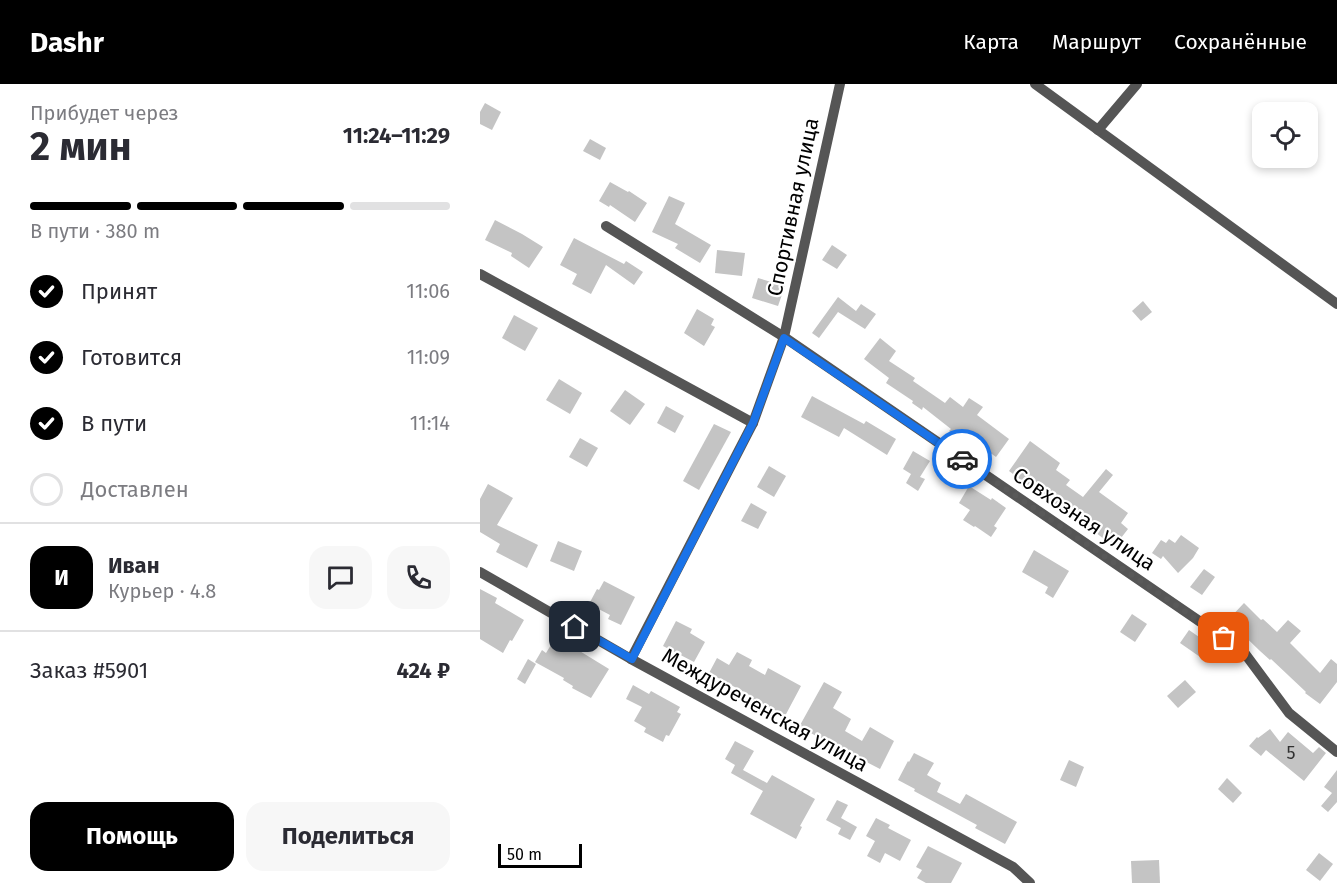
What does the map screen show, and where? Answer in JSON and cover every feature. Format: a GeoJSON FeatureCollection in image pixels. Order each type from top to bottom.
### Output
{"type":"FeatureCollection","features":[{"type":"Feature","properties":{"kind":"street","name":"Спортивная улица"},"geometry":{"type":"LineString","coordinates":[[632,659],[753,423],[784,338],[840,84]]}},
{"type":"Feature","properties":{"kind":"street"},"geometry":{"type":"LineString","coordinates":[[1035,84],[1337,304]]}},
{"type":"Feature","properties":{"kind":"street"},"geometry":{"type":"LineString","coordinates":[[1098,130],[1137,84]]}},
{"type":"Feature","properties":{"kind":"street","name":"Совхозная улица"},"geometry":{"type":"LineString","coordinates":[[606,226],[784,338],[1243,651],[1290,713],[1337,752]]}},
{"type":"Feature","properties":{"kind":"street"},"geometry":{"type":"LineString","coordinates":[[480,274],[753,423]]}},
{"type":"Feature","properties":{"kind":"street","name":"Междуреченская улица"},"geometry":{"type":"LineString","coordinates":[[480,572],[632,659],[1013,867],[1030,883]]}},
{"type":"Feature","properties":{"kind":"building"},"geometry":{"type":"Polygon","coordinates":[[[485,103],[501,112],[492,130],[480,124],[480,112],[485,103]]]}},
{"type":"Feature","properties":{"kind":"building"},"geometry":{"type":"Polygon","coordinates":[[[590,139],[606,148],[600,160],[583,151],[590,139]]]}},
{"type":"Feature","properties":{"kind":"building"},"geometry":{"type":"Polygon","coordinates":[[[610,182],[647,203],[635,222],[610,205],[609,207],[599,201],[610,182]]]}},
{"type":"Feature","properties":{"kind":"building"},"geometry":{"type":"Polygon","coordinates":[[[669,196],[685,203],[675,224],[711,245],[700,263],[675,248],[678,244],[652,232],[669,196]]]}},
{"type":"Feature","properties":{"kind":"building"},"geometry":{"type":"Polygon","coordinates":[[[495,220],[543,247],[529,268],[511,256],[512,253],[485,240],[495,220]]]}},
{"type":"Feature","properties":{"kind":"building"},"geometry":{"type":"Polygon","coordinates":[[[574,238],[624,264],[626,261],[643,272],[634,285],[606,265],[591,294],[572,284],[577,274],[560,265],[574,238]]]}},
{"type":"Feature","properties":{"kind":"building"},"geometry":{"type":"Polygon","coordinates":[[[832,245],[847,255],[837,269],[822,260],[832,245]]]}},
{"type":"Feature","properties":{"kind":"building"},"geometry":{"type":"Polygon","coordinates":[[[717,250],[745,253],[742,276],[715,273],[717,250]]]}},
{"type":"Feature","properties":{"kind":"building"},"geometry":{"type":"Polygon","coordinates":[[[758,278],[785,286],[778,306],[752,298],[758,278]]]}},
{"type":"Feature","properties":{"kind":"building"},"geometry":{"type":"Polygon","coordinates":[[[838,297],[856,311],[861,304],[876,314],[865,329],[838,312],[819,338],[812,333],[838,297]]]}},
{"type":"Feature","properties":{"kind":"building"},"geometry":{"type":"Polygon","coordinates":[[[1143,301],[1152,312],[1141,321],[1132,311],[1143,301]]]}},
{"type":"Feature","properties":{"kind":"building"},"geometry":{"type":"Polygon","coordinates":[[[697,309],[714,319],[711,325],[715,327],[704,346],[684,333],[697,309]]]}},
{"type":"Feature","properties":{"kind":"building"},"geometry":{"type":"Polygon","coordinates":[[[514,315],[538,328],[525,351],[502,338],[514,315]]]}},
{"type":"Feature","properties":{"kind":"building"},"geometry":{"type":"Polygon","coordinates":[[[880,338],[896,351],[889,361],[915,378],[913,381],[945,403],[950,397],[963,407],[969,398],[983,407],[977,415],[1009,439],[996,457],[963,433],[960,438],[949,431],[951,429],[923,407],[922,410],[912,403],[913,401],[886,383],[889,378],[864,359],[880,338]]]}},
{"type":"Feature","properties":{"kind":"building"},"geometry":{"type":"Polygon","coordinates":[[[559,379],[582,393],[570,414],[546,400],[559,379]]]}},
{"type":"Feature","properties":{"kind":"building"},"geometry":{"type":"Polygon","coordinates":[[[625,390],[645,404],[630,425],[610,411],[625,390]]]}},
{"type":"Feature","properties":{"kind":"building"},"geometry":{"type":"Polygon","coordinates":[[[812,396],[864,424],[866,421],[896,439],[887,455],[844,428],[839,437],[801,417],[812,396]]]}},
{"type":"Feature","properties":{"kind":"building"},"geometry":{"type":"Polygon","coordinates":[[[666,406],[684,416],[675,433],[657,423],[666,406]]]}},
{"type":"Feature","properties":{"kind":"building"},"geometry":{"type":"Polygon","coordinates":[[[714,424],[731,432],[699,490],[683,481],[714,424]]]}},
{"type":"Feature","properties":{"kind":"building"},"geometry":{"type":"Polygon","coordinates":[[[580,438],[598,448],[587,467],[569,457],[580,438]]]}},
{"type":"Feature","properties":{"kind":"building"},"geometry":{"type":"Polygon","coordinates":[[[1030,441],[1060,463],[1056,470],[1070,480],[1066,485],[1083,497],[1106,469],[1113,475],[1099,492],[1128,513],[1121,523],[1128,529],[1114,547],[1076,517],[1052,503],[1009,471],[1030,441]]]}},
{"type":"Feature","properties":{"kind":"building"},"geometry":{"type":"Polygon","coordinates":[[[913,451],[930,461],[920,477],[925,479],[918,491],[906,483],[911,474],[903,469],[913,451]]]}},
{"type":"Feature","properties":{"kind":"building"},"geometry":{"type":"Polygon","coordinates":[[[769,466],[786,476],[774,497],[757,487],[769,466]]]}},
{"type":"Feature","properties":{"kind":"building"},"geometry":{"type":"Polygon","coordinates":[[[488,484],[513,498],[497,525],[538,545],[527,568],[496,552],[500,544],[480,532],[480,499],[488,484]]]}},
{"type":"Feature","properties":{"kind":"building"},"geometry":{"type":"Polygon","coordinates":[[[969,486],[1006,508],[994,526],[997,528],[991,537],[963,520],[970,510],[959,503],[969,486]]]}},
{"type":"Feature","properties":{"kind":"building"},"geometry":{"type":"Polygon","coordinates":[[[751,503],[767,512],[758,529],[741,521],[751,503]]]}},
{"type":"Feature","properties":{"kind":"building"},"geometry":{"type":"Polygon","coordinates":[[[1181,535],[1199,548],[1193,558],[1178,573],[1163,556],[1161,559],[1152,553],[1161,540],[1166,543],[1169,539],[1175,543],[1181,535]]]}},
{"type":"Feature","properties":{"kind":"building"},"geometry":{"type":"Polygon","coordinates":[[[558,541],[582,551],[574,571],[550,561],[558,541]]]}},
{"type":"Feature","properties":{"kind":"building"},"geometry":{"type":"Polygon","coordinates":[[[1034,550],[1069,571],[1053,598],[1045,593],[1048,587],[1022,572],[1034,550]]]}},
{"type":"Feature","properties":{"kind":"building"},"geometry":{"type":"Polygon","coordinates":[[[1204,569],[1215,577],[1202,595],[1190,587],[1204,569]]]}},
{"type":"Feature","properties":{"kind":"building"},"geometry":{"type":"Polygon","coordinates":[[[604,581],[635,597],[621,625],[608,619],[610,615],[589,604],[604,581]]]}},
{"type":"Feature","properties":{"kind":"building"},"geometry":{"type":"Polygon","coordinates":[[[480,589],[497,598],[495,603],[524,620],[503,653],[480,639],[480,589]]]}},
{"type":"Feature","properties":{"kind":"building"},"geometry":{"type":"Polygon","coordinates":[[[1244,603],[1277,632],[1288,620],[1301,631],[1290,643],[1320,673],[1331,659],[1337,664],[1337,682],[1320,704],[1305,693],[1228,620],[1244,603]]]}},
{"type":"Feature","properties":{"kind":"building"},"geometry":{"type":"Polygon","coordinates":[[[1132,614],[1147,624],[1135,642],[1120,632],[1132,614]]]}},
{"type":"Feature","properties":{"kind":"building"},"geometry":{"type":"Polygon","coordinates":[[[676,621],[692,629],[690,633],[705,642],[694,662],[663,646],[676,621]]]}},
{"type":"Feature","properties":{"kind":"building"},"geometry":{"type":"Polygon","coordinates":[[[1189,630],[1212,646],[1203,659],[1180,643],[1189,630]]]}},
{"type":"Feature","properties":{"kind":"building"},"geometry":{"type":"Polygon","coordinates":[[[554,640],[576,652],[578,650],[609,669],[591,698],[572,688],[573,686],[563,680],[564,678],[535,662],[542,650],[546,653],[554,640]]]}},
{"type":"Feature","properties":{"kind":"building"},"geometry":{"type":"Polygon","coordinates":[[[737,652],[752,660],[749,666],[765,675],[768,668],[801,686],[785,716],[764,704],[760,712],[748,706],[753,697],[709,673],[717,658],[729,665],[737,652]]]}},
{"type":"Feature","properties":{"kind":"building"},"geometry":{"type":"Polygon","coordinates":[[[528,659],[536,664],[525,684],[517,679],[528,659]]]}},
{"type":"Feature","properties":{"kind":"building"},"geometry":{"type":"Polygon","coordinates":[[[1185,680],[1196,692],[1178,708],[1167,696],[1185,680]]]}},
{"type":"Feature","properties":{"kind":"building"},"geometry":{"type":"Polygon","coordinates":[[[824,682],[842,692],[833,708],[851,719],[845,731],[862,741],[870,727],[894,741],[880,769],[799,727],[824,682]]]}},
{"type":"Feature","properties":{"kind":"building"},"geometry":{"type":"Polygon","coordinates":[[[633,685],[649,694],[651,691],[680,707],[677,712],[681,714],[669,736],[666,735],[663,742],[644,732],[646,728],[634,721],[642,707],[626,699],[633,685]]]}},
{"type":"Feature","properties":{"kind":"building"},"geometry":{"type":"Polygon","coordinates":[[[1270,729],[1280,742],[1288,732],[1313,753],[1319,747],[1326,753],[1304,781],[1266,750],[1261,756],[1249,746],[1257,737],[1270,729]]]}},
{"type":"Feature","properties":{"kind":"building"},"geometry":{"type":"Polygon","coordinates":[[[735,741],[754,751],[743,770],[767,783],[772,775],[815,799],[800,826],[802,827],[796,839],[750,814],[763,791],[731,773],[735,765],[725,759],[735,741]]]}},
{"type":"Feature","properties":{"kind":"building"},"geometry":{"type":"Polygon","coordinates":[[[914,753],[934,763],[927,775],[941,783],[937,792],[960,804],[966,794],[1017,822],[1005,844],[975,828],[977,825],[898,780],[914,753]]]}},
{"type":"Feature","properties":{"kind":"building"},"geometry":{"type":"Polygon","coordinates":[[[1069,760],[1084,767],[1076,787],[1060,780],[1069,760]]]}},
{"type":"Feature","properties":{"kind":"building"},"geometry":{"type":"Polygon","coordinates":[[[1337,770],[1337,802],[1328,812],[1321,806],[1332,793],[1324,787],[1337,770]]]}},
{"type":"Feature","properties":{"kind":"building"},"geometry":{"type":"Polygon","coordinates":[[[1227,778],[1242,793],[1233,803],[1218,789],[1227,778]]]}},
{"type":"Feature","properties":{"kind":"building"},"geometry":{"type":"Polygon","coordinates":[[[837,800],[848,805],[841,818],[857,827],[850,840],[838,834],[841,828],[826,820],[837,800]]]}},
{"type":"Feature","properties":{"kind":"building"},"geometry":{"type":"Polygon","coordinates":[[[876,818],[890,825],[888,828],[911,840],[900,861],[885,853],[880,863],[867,856],[875,841],[866,836],[876,818]]]}},
{"type":"Feature","properties":{"kind":"building"},"geometry":{"type":"Polygon","coordinates":[[[928,846],[962,863],[951,883],[926,883],[917,878],[922,870],[916,867],[928,846]]]}},
{"type":"Feature","properties":{"kind":"building"},"geometry":{"type":"Polygon","coordinates":[[[1319,853],[1333,864],[1320,881],[1306,870],[1319,853]]]}},
{"type":"Feature","properties":{"kind":"building"},"geometry":{"type":"Polygon","coordinates":[[[1159,860],[1160,883],[1132,883],[1131,861],[1159,860]]]}},
{"type":"Feature","properties":{"kind":"way so far"},"geometry":{"type":"LineString","coordinates":[[962,459],[1224,638]]}},
{"type":"Feature","properties":{"kind":"route"},"geometry":{"type":"LineString","coordinates":[[575,627],[632,659],[753,423],[784,338],[962,459]]}}]}
